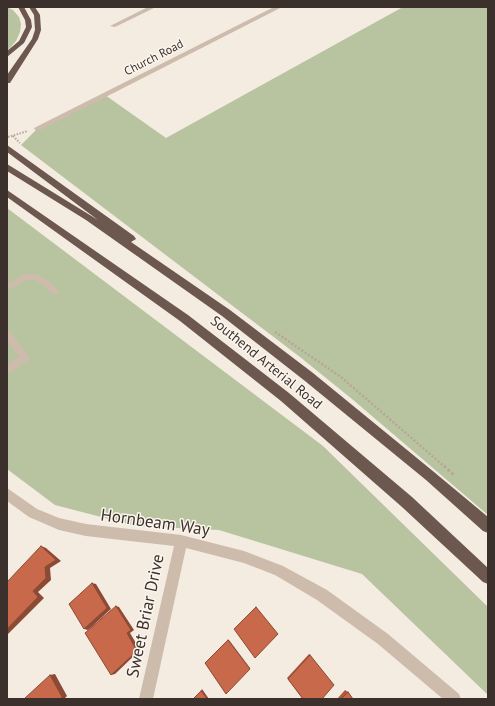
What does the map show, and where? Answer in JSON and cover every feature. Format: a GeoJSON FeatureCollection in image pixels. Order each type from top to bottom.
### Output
{"type":"FeatureCollection","features":[{"type":"Feature","properties":{"kind":"highway"},"geometry":{"type":"LineString","coordinates":[[7,81],[35,39],[38,30],[38,22],[37,15],[32,7]]}},
{"type":"Feature","properties":{"kind":"highway"},"geometry":{"type":"LineString","coordinates":[[7,55],[18,46],[27,33],[29,26],[28,20],[21,8]]}},
{"type":"Feature","properties":{"kind":"highway"},"geometry":{"type":"LineString","coordinates":[[7,148],[103,217],[226,313]]}},
{"type":"Feature","properties":{"kind":"highway","name":"Southend Arterial Road"},"geometry":{"type":"LineString","coordinates":[[7,167],[89,218],[226,313],[309,377],[430,476],[488,526]]}},
{"type":"Feature","properties":{"kind":"highway","name":"Southend Arterial Road"},"geometry":{"type":"LineString","coordinates":[[7,193],[184,318],[285,397],[407,502],[488,577]]}},
{"type":"Feature","properties":{"kind":"street"},"geometry":{"type":"LineString","coordinates":[[113,26],[153,7]]}},
{"type":"Feature","properties":{"kind":"street","name":"Church Road"},"geometry":{"type":"LineString","coordinates":[[38,128],[279,7]]}},
{"type":"Feature","properties":{"kind":"street","name":"Hornbeam Way"},"geometry":{"type":"LineString","coordinates":[[7,494],[33,513],[59,524],[86,530],[181,541],[244,557],[279,570],[322,595],[383,639],[454,699]]}},
{"type":"Feature","properties":{"kind":"street","name":"Sweet Briar Drive"},"geometry":{"type":"LineString","coordinates":[[146,699],[181,541]]}},
{"type":"Feature","properties":{"kind":"lane"},"geometry":{"type":"LineString","coordinates":[[7,288],[25,278],[35,277],[45,282],[55,292]]}},
{"type":"Feature","properties":{"kind":"lane"},"geometry":{"type":"LineString","coordinates":[[7,334],[25,358],[7,370]]}},
{"type":"Feature","properties":{"kind":"green space"},"geometry":{"type":"Polygon","coordinates":[[[7,7],[13,10],[19,17],[21,24],[20,32],[16,41],[7,51],[7,7]]]}},
{"type":"Feature","properties":{"kind":"green space"},"geometry":{"type":"Polygon","coordinates":[[[403,7],[488,7],[488,515],[352,399],[300,357],[21,145],[38,128],[105,95],[166,138],[403,7]]]}},
{"type":"Feature","properties":{"kind":"green space"},"geometry":{"type":"Polygon","coordinates":[[[7,208],[323,446],[488,607],[488,695],[362,574],[219,530],[136,526],[55,505],[7,469],[7,208]]]}},
{"type":"Feature","properties":{"kind":"building"},"geometry":{"type":"Polygon","coordinates":[[[41,546],[56,560],[45,567],[46,578],[33,591],[38,597],[7,629],[7,582],[41,546]]]}},
{"type":"Feature","properties":{"kind":"building"},"geometry":{"type":"Polygon","coordinates":[[[92,583],[107,608],[84,629],[69,604],[92,583]]]}},
{"type":"Feature","properties":{"kind":"building"},"geometry":{"type":"Polygon","coordinates":[[[116,606],[131,630],[127,633],[137,651],[111,675],[85,633],[116,606]]]}},
{"type":"Feature","properties":{"kind":"building"},"geometry":{"type":"Polygon","coordinates":[[[256,607],[278,634],[255,658],[234,629],[256,607]]]}},
{"type":"Feature","properties":{"kind":"building"},"geometry":{"type":"Polygon","coordinates":[[[228,640],[250,669],[226,694],[205,663],[228,640]]]}},
{"type":"Feature","properties":{"kind":"building"},"geometry":{"type":"Polygon","coordinates":[[[310,655],[334,685],[322,699],[303,699],[288,679],[310,655]]]}},
{"type":"Feature","properties":{"kind":"building"},"geometry":{"type":"Polygon","coordinates":[[[50,675],[62,697],[61,699],[24,699],[50,675]]]}},
{"type":"Feature","properties":{"kind":"building"},"geometry":{"type":"Polygon","coordinates":[[[201,691],[207,699],[193,699],[201,691]]]}},
{"type":"Feature","properties":{"kind":"building"},"geometry":{"type":"Polygon","coordinates":[[[348,692],[353,699],[341,699],[348,692]]]}}]}
